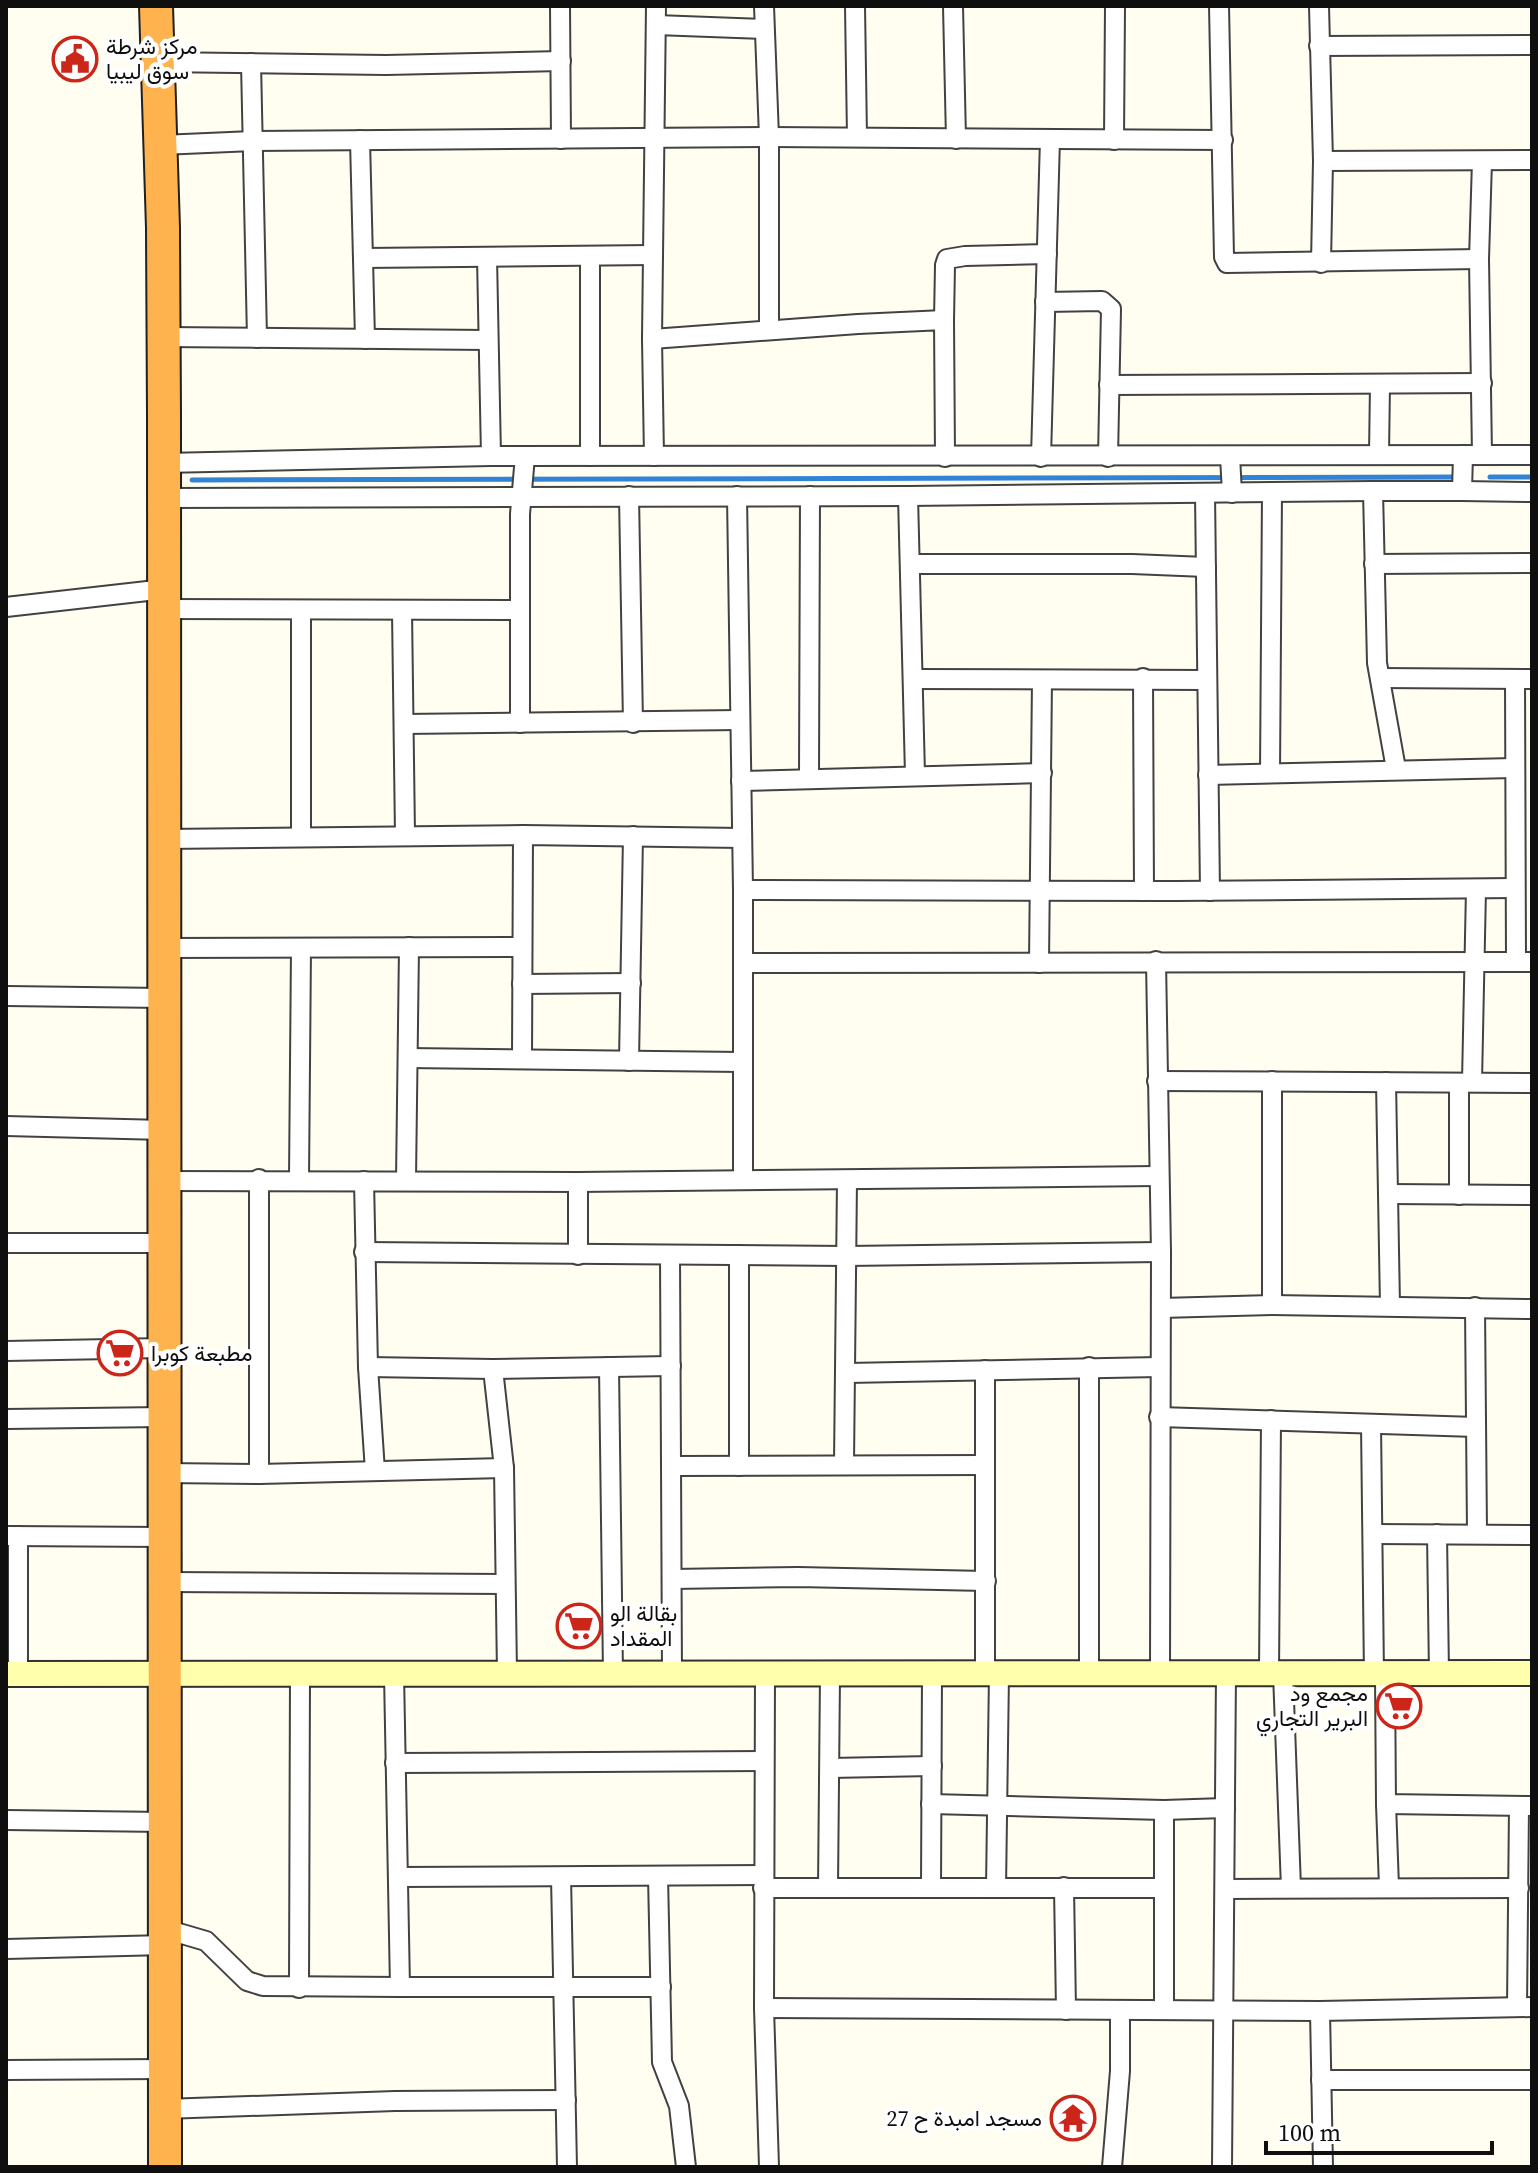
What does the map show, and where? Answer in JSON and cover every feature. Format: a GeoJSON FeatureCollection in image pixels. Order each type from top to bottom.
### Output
{"type":"FeatureCollection","features":[{"type":"Feature","properties":{"kind":"highway"},"geometry":{"type":"LineString","coordinates":[[156,6],[161,145],[165,599],[165,2167]]}},
{"type":"Feature","properties":{"kind":"street"},"geometry":{"type":"LineString","coordinates":[[560,6],[561,139]]}},
{"type":"Feature","properties":{"kind":"street"},"geometry":{"type":"LineString","coordinates":[[654,456],[652,339],[656,6]]}},
{"type":"Feature","properties":{"kind":"street"},"geometry":{"type":"LineString","coordinates":[[764,6],[769,137],[769,330]]}},
{"type":"Feature","properties":{"kind":"street"},"geometry":{"type":"LineString","coordinates":[[855,6],[857,137]]}},
{"type":"Feature","properties":{"kind":"street"},"geometry":{"type":"LineString","coordinates":[[953,6],[956,139]]}},
{"type":"Feature","properties":{"kind":"street"},"geometry":{"type":"LineString","coordinates":[[1114,140],[1115,6]]}},
{"type":"Feature","properties":{"kind":"street"},"geometry":{"type":"LineString","coordinates":[[1219,6],[1225,260],[1230,264],[1479,259]]}},
{"type":"Feature","properties":{"kind":"street"},"geometry":{"type":"LineString","coordinates":[[1319,6],[1323,161],[1321,263]]}},
{"type":"Feature","properties":{"kind":"street"},"geometry":{"type":"LineString","coordinates":[[656,25],[764,29]]}},
{"type":"Feature","properties":{"kind":"street"},"geometry":{"type":"LineString","coordinates":[[1319,46],[1532,45]]}},
{"type":"Feature","properties":{"kind":"street"},"geometry":{"type":"LineString","coordinates":[[159,62],[386,65],[561,61]]}},
{"type":"Feature","properties":{"kind":"street"},"geometry":{"type":"LineString","coordinates":[[251,63],[257,338]]}},
{"type":"Feature","properties":{"kind":"street"},"geometry":{"type":"LineString","coordinates":[[161,145],[253,141],[769,137],[1223,140]]}},
{"type":"Feature","properties":{"kind":"street"},"geometry":{"type":"LineString","coordinates":[[1041,457],[1050,139]]}},
{"type":"Feature","properties":{"kind":"street"},"geometry":{"type":"LineString","coordinates":[[360,140],[365,339]]}},
{"type":"Feature","properties":{"kind":"street"},"geometry":{"type":"LineString","coordinates":[[1323,161],[1532,160]]}},
{"type":"Feature","properties":{"kind":"street"},"geometry":{"type":"LineString","coordinates":[[1462,491],[1473,455],[1482,383],[1479,259],[1482,161]]}},
{"type":"Feature","properties":{"kind":"street"},"geometry":{"type":"LineString","coordinates":[[945,457],[947,259],[1047,254]]}},
{"type":"Feature","properties":{"kind":"street"},"geometry":{"type":"LineString","coordinates":[[364,258],[653,255]]}},
{"type":"Feature","properties":{"kind":"street"},"geometry":{"type":"LineString","coordinates":[[590,256],[590,456]]}},
{"type":"Feature","properties":{"kind":"street"},"geometry":{"type":"LineString","coordinates":[[487,257],[491,456]]}},
{"type":"Feature","properties":{"kind":"street"},"geometry":{"type":"LineString","coordinates":[[1045,302],[1102,301],[1109,305],[1108,457]]}},
{"type":"Feature","properties":{"kind":"street"},"geometry":{"type":"LineString","coordinates":[[652,339],[944,320]]}},
{"type":"Feature","properties":{"kind":"street"},"geometry":{"type":"LineString","coordinates":[[163,337],[487,340]]}},
{"type":"Feature","properties":{"kind":"street"},"geometry":{"type":"LineString","coordinates":[[1109,385],[1482,383]]}},
{"type":"Feature","properties":{"kind":"street"},"geometry":{"type":"LineString","coordinates":[[1379,455],[1380,384]]}},
{"type":"Feature","properties":{"kind":"street"},"geometry":{"type":"LineString","coordinates":[[164,463],[491,456],[1532,455]]}},
{"type":"Feature","properties":{"kind":"street"},"geometry":{"type":"LineString","coordinates":[[520,723],[521,496],[525,456]]}},
{"type":"Feature","properties":{"kind":"street"},"geometry":{"type":"LineString","coordinates":[[1230,456],[1232,493]]}},
{"type":"Feature","properties":{"kind":"street"},"geometry":{"type":"LineString","coordinates":[[1373,491],[1374,627],[1396,769]]}},
{"type":"Feature","properties":{"kind":"street"},"geometry":{"type":"LineString","coordinates":[[164,498],[1532,492]]}},
{"type":"Feature","properties":{"kind":"street"},"geometry":{"type":"LineString","coordinates":[[1270,773],[1272,493]]}},
{"type":"Feature","properties":{"kind":"street"},"geometry":{"type":"LineString","coordinates":[[1205,494],[1210,891]]}},
{"type":"Feature","properties":{"kind":"street"},"geometry":{"type":"LineString","coordinates":[[629,496],[633,723]]}},
{"type":"Feature","properties":{"kind":"street"},"geometry":{"type":"LineString","coordinates":[[737,496],[743,890],[743,1180]]}},
{"type":"Feature","properties":{"kind":"street"},"geometry":{"type":"LineString","coordinates":[[809,778],[810,496]]}},
{"type":"Feature","properties":{"kind":"street"},"geometry":{"type":"LineString","coordinates":[[908,496],[915,775]]}},
{"type":"Feature","properties":{"kind":"street"},"geometry":{"type":"LineString","coordinates":[[1374,564],[1532,563]]}},
{"type":"Feature","properties":{"kind":"street"},"geometry":{"type":"LineString","coordinates":[[911,564],[1206,567]]}},
{"type":"Feature","properties":{"kind":"street"},"geometry":{"type":"LineString","coordinates":[[6,607],[165,599],[301,611],[520,610]]}},
{"type":"Feature","properties":{"kind":"street"},"geometry":{"type":"LineString","coordinates":[[301,611],[301,835]]}},
{"type":"Feature","properties":{"kind":"street"},"geometry":{"type":"LineString","coordinates":[[402,611],[405,835]]}},
{"type":"Feature","properties":{"kind":"street"},"geometry":{"type":"LineString","coordinates":[[1143,678],[1144,891]]}},
{"type":"Feature","properties":{"kind":"street"},"geometry":{"type":"LineString","coordinates":[[743,963],[1524,962],[1515,888],[1514,768],[1524,679],[1380,678]]}},
{"type":"Feature","properties":{"kind":"street"},"geometry":{"type":"LineString","coordinates":[[913,679],[1206,680]]}},
{"type":"Feature","properties":{"kind":"street"},"geometry":{"type":"LineString","coordinates":[[1039,963],[1042,680]]}},
{"type":"Feature","properties":{"kind":"street"},"geometry":{"type":"LineString","coordinates":[[404,724],[739,720]]}},
{"type":"Feature","properties":{"kind":"street"},"geometry":{"type":"LineString","coordinates":[[1208,775],[1514,768]]}},
{"type":"Feature","properties":{"kind":"street"},"geometry":{"type":"LineString","coordinates":[[741,781],[1042,773]]}},
{"type":"Feature","properties":{"kind":"street"},"geometry":{"type":"LineString","coordinates":[[165,839],[301,835],[742,838]]}},
{"type":"Feature","properties":{"kind":"street"},"geometry":{"type":"LineString","coordinates":[[522,1059],[523,835]]}},
{"type":"Feature","properties":{"kind":"street"},"geometry":{"type":"LineString","coordinates":[[629,1061],[633,836]]}},
{"type":"Feature","properties":{"kind":"street"},"geometry":{"type":"LineString","coordinates":[[743,890],[1515,888]]}},
{"type":"Feature","properties":{"kind":"street"},"geometry":{"type":"LineString","coordinates":[[1459,1195],[1475,962],[1476,889]]}},
{"type":"Feature","properties":{"kind":"street"},"geometry":{"type":"LineString","coordinates":[[406,1180],[409,947]]}},
{"type":"Feature","properties":{"kind":"street"},"geometry":{"type":"LineString","coordinates":[[165,948],[521,947]]}},
{"type":"Feature","properties":{"kind":"street"},"geometry":{"type":"LineString","coordinates":[[299,1180],[301,948]]}},
{"type":"Feature","properties":{"kind":"street"},"geometry":{"type":"LineString","coordinates":[[1156,961],[1161,1252],[1160,1672]]}},
{"type":"Feature","properties":{"kind":"street"},"geometry":{"type":"LineString","coordinates":[[522,984],[631,983]]}},
{"type":"Feature","properties":{"kind":"street"},"geometry":{"type":"LineString","coordinates":[[6,996],[164,998]]}},
{"type":"Feature","properties":{"kind":"street"},"geometry":{"type":"LineString","coordinates":[[408,1058],[741,1062]]}},
{"type":"Feature","properties":{"kind":"street"},"geometry":{"type":"LineString","coordinates":[[1157,1081],[1532,1083]]}},
{"type":"Feature","properties":{"kind":"street"},"geometry":{"type":"LineString","coordinates":[[1272,1081],[1272,1305]]}},
{"type":"Feature","properties":{"kind":"street"},"geometry":{"type":"LineString","coordinates":[[1386,1082],[1390,1306]]}},
{"type":"Feature","properties":{"kind":"street"},"geometry":{"type":"LineString","coordinates":[[6,1126],[164,1130]]}},
{"type":"Feature","properties":{"kind":"street"},"geometry":{"type":"LineString","coordinates":[[164,1181],[578,1182],[1158,1176]]}},
{"type":"Feature","properties":{"kind":"street"},"geometry":{"type":"LineString","coordinates":[[259,1179],[259,1474]]}},
{"type":"Feature","properties":{"kind":"street"},"geometry":{"type":"LineString","coordinates":[[844,1464],[847,1180]]}},
{"type":"Feature","properties":{"kind":"street"},"geometry":{"type":"LineString","coordinates":[[364,1181],[368,1367],[375,1471]]}},
{"type":"Feature","properties":{"kind":"street"},"geometry":{"type":"LineString","coordinates":[[578,1182],[578,1255]]}},
{"type":"Feature","properties":{"kind":"street"},"geometry":{"type":"LineString","coordinates":[[1389,1194],[1532,1195]]}},
{"type":"Feature","properties":{"kind":"street"},"geometry":{"type":"LineString","coordinates":[[6,1243],[163,1243]]}},
{"type":"Feature","properties":{"kind":"street"},"geometry":{"type":"LineString","coordinates":[[364,1252],[847,1256],[1161,1252]]}},
{"type":"Feature","properties":{"kind":"street"},"geometry":{"type":"LineString","coordinates":[[670,1255],[672,1674]]}},
{"type":"Feature","properties":{"kind":"street"},"geometry":{"type":"LineString","coordinates":[[739,1255],[739,1466]]}},
{"type":"Feature","properties":{"kind":"street"},"geometry":{"type":"LineString","coordinates":[[1161,1308],[1272,1305],[1532,1309]]}},
{"type":"Feature","properties":{"kind":"street"},"geometry":{"type":"LineString","coordinates":[[1475,1307],[1477,1533]]}},
{"type":"Feature","properties":{"kind":"street"},"geometry":{"type":"LineString","coordinates":[[6,1351],[163,1348]]}},
{"type":"Feature","properties":{"kind":"street"},"geometry":{"type":"LineString","coordinates":[[368,1367],[493,1369],[671,1366]]}},
{"type":"Feature","properties":{"kind":"street"},"geometry":{"type":"LineString","coordinates":[[609,1367],[613,1674]]}},
{"type":"Feature","properties":{"kind":"street"},"geometry":{"type":"LineString","coordinates":[[1089,1367],[1089,1673]]}},
{"type":"Feature","properties":{"kind":"street"},"geometry":{"type":"LineString","coordinates":[[847,1373],[1159,1367]]}},
{"type":"Feature","properties":{"kind":"street"},"geometry":{"type":"LineString","coordinates":[[493,1369],[504,1468],[507,1673]]}},
{"type":"Feature","properties":{"kind":"street"},"geometry":{"type":"LineString","coordinates":[[985,1370],[986,1581],[997,1807],[996,1888]]}},
{"type":"Feature","properties":{"kind":"street"},"geometry":{"type":"LineString","coordinates":[[6,1419],[163,1417]]}},
{"type":"Feature","properties":{"kind":"street"},"geometry":{"type":"LineString","coordinates":[[1159,1417],[1476,1427]]}},
{"type":"Feature","properties":{"kind":"street"},"geometry":{"type":"LineString","coordinates":[[1271,1420],[1276,1673],[1291,1888]]}},
{"type":"Feature","properties":{"kind":"street"},"geometry":{"type":"LineString","coordinates":[[1371,1424],[1389,1887]]}},
{"type":"Feature","properties":{"kind":"street"},"geometry":{"type":"LineString","coordinates":[[672,1466],[984,1465]]}},
{"type":"Feature","properties":{"kind":"street"},"geometry":{"type":"LineString","coordinates":[[163,1473],[259,1474],[504,1468]]}},
{"type":"Feature","properties":{"kind":"street"},"geometry":{"type":"LineString","coordinates":[[1374,1534],[1532,1535]]}},
{"type":"Feature","properties":{"kind":"street"},"geometry":{"type":"LineString","coordinates":[[1437,1534],[1439,1674]]}},
{"type":"Feature","properties":{"kind":"street"},"geometry":{"type":"LineString","coordinates":[[164,1537],[12,1536],[12,1674],[1532,1673]]}},
{"type":"Feature","properties":{"kind":"street"},"geometry":{"type":"LineString","coordinates":[[673,1579],[798,1577],[986,1581]]}},
{"type":"Feature","properties":{"kind":"street"},"geometry":{"type":"LineString","coordinates":[[164,1582],[505,1584]]}},
{"type":"Feature","properties":{"kind":"street"},"geometry":{"type":"LineString","coordinates":[[1222,2167],[1226,1673]]}},
{"type":"Feature","properties":{"kind":"street"},"geometry":{"type":"LineString","coordinates":[[394,1674],[400,1987]]}},
{"type":"Feature","properties":{"kind":"street"},"geometry":{"type":"LineString","coordinates":[[765,1674],[764,2008],[769,2167]]}},
{"type":"Feature","properties":{"kind":"street"},"geometry":{"type":"LineString","coordinates":[[931,1888],[932,1674]]}},
{"type":"Feature","properties":{"kind":"street"},"geometry":{"type":"LineString","coordinates":[[299,1988],[300,1675]]}},
{"type":"Feature","properties":{"kind":"street"},"geometry":{"type":"LineString","coordinates":[[828,1888],[830,1675]]}},
{"type":"Feature","properties":{"kind":"street"},"geometry":{"type":"LineString","coordinates":[[395,1763],[764,1761]]}},
{"type":"Feature","properties":{"kind":"street"},"geometry":{"type":"LineString","coordinates":[[830,1768],[932,1766]]}},
{"type":"Feature","properties":{"kind":"street"},"geometry":{"type":"LineString","coordinates":[[931,1804],[1164,1810],[1225,1808]]}},
{"type":"Feature","properties":{"kind":"street"},"geometry":{"type":"LineString","coordinates":[[764,2008],[1320,2011],[1524,2007],[1519,1888],[1526,1806],[1386,1804]]}},
{"type":"Feature","properties":{"kind":"street"},"geometry":{"type":"LineString","coordinates":[[1164,1810],[1164,2010]]}},
{"type":"Feature","properties":{"kind":"street"},"geometry":{"type":"LineString","coordinates":[[6,1820],[165,1822]]}},
{"type":"Feature","properties":{"kind":"street"},"geometry":{"type":"LineString","coordinates":[[399,1877],[658,1876],[828,1888],[1163,1888]]}},
{"type":"Feature","properties":{"kind":"street"},"geometry":{"type":"LineString","coordinates":[[658,1876],[662,2062],[679,2106],[686,2167]]}},
{"type":"Feature","properties":{"kind":"street"},"geometry":{"type":"LineString","coordinates":[[561,1877],[567,2167]]}},
{"type":"Feature","properties":{"kind":"street"},"geometry":{"type":"LineString","coordinates":[[1064,1887],[1066,2010]]}},
{"type":"Feature","properties":{"kind":"street"},"geometry":{"type":"LineString","coordinates":[[1226,1889],[1519,1888]]}},
{"type":"Feature","properties":{"kind":"street"},"geometry":{"type":"LineString","coordinates":[[6,1949],[165,1937],[201,1938],[211,1944],[247,1981],[271,1987],[661,1987]]}},
{"type":"Feature","properties":{"kind":"street"},"geometry":{"type":"LineString","coordinates":[[1112,2167],[1120,2071],[1120,2010]]}},
{"type":"Feature","properties":{"kind":"street"},"geometry":{"type":"LineString","coordinates":[[1320,2011],[1323,2167]]}},
{"type":"Feature","properties":{"kind":"street"},"geometry":{"type":"LineString","coordinates":[[6,2070],[165,2069]]}},
{"type":"Feature","properties":{"kind":"street"},"geometry":{"type":"LineString","coordinates":[[1321,2080],[1532,2080]]}},
{"type":"Feature","properties":{"kind":"street"},"geometry":{"type":"LineString","coordinates":[[164,2109],[395,2101],[566,2100]]}},
{"type":"Feature","properties":{"kind":"waterway"},"geometry":{"type":"LineString","coordinates":[[192,480],[1459,477]]}},
{"type":"Feature","properties":{"kind":"waterway"},"geometry":{"type":"LineString","coordinates":[[1490,477],[1532,477]]}},
{"type":"Feature","properties":{"kind":"place","name":"مركز شرطة سوق ليبيا"},"geometry":{"type":"Point","coordinates":[75,59]}},
{"type":"Feature","properties":{"kind":"place","name":"مطبعة كوبرا"},"geometry":{"type":"Point","coordinates":[120,1353]}},
{"type":"Feature","properties":{"kind":"place","name":"بقالة الو المقداد"},"geometry":{"type":"Point","coordinates":[579,1626]}},
{"type":"Feature","properties":{"kind":"place","name":"مجمع ود البرير التجاري"},"geometry":{"type":"Point","coordinates":[1399,1706]}},
{"type":"Feature","properties":{"kind":"place","name":"مسجد امبدة ح 27"},"geometry":{"type":"Point","coordinates":[1073,2118]}}]}
